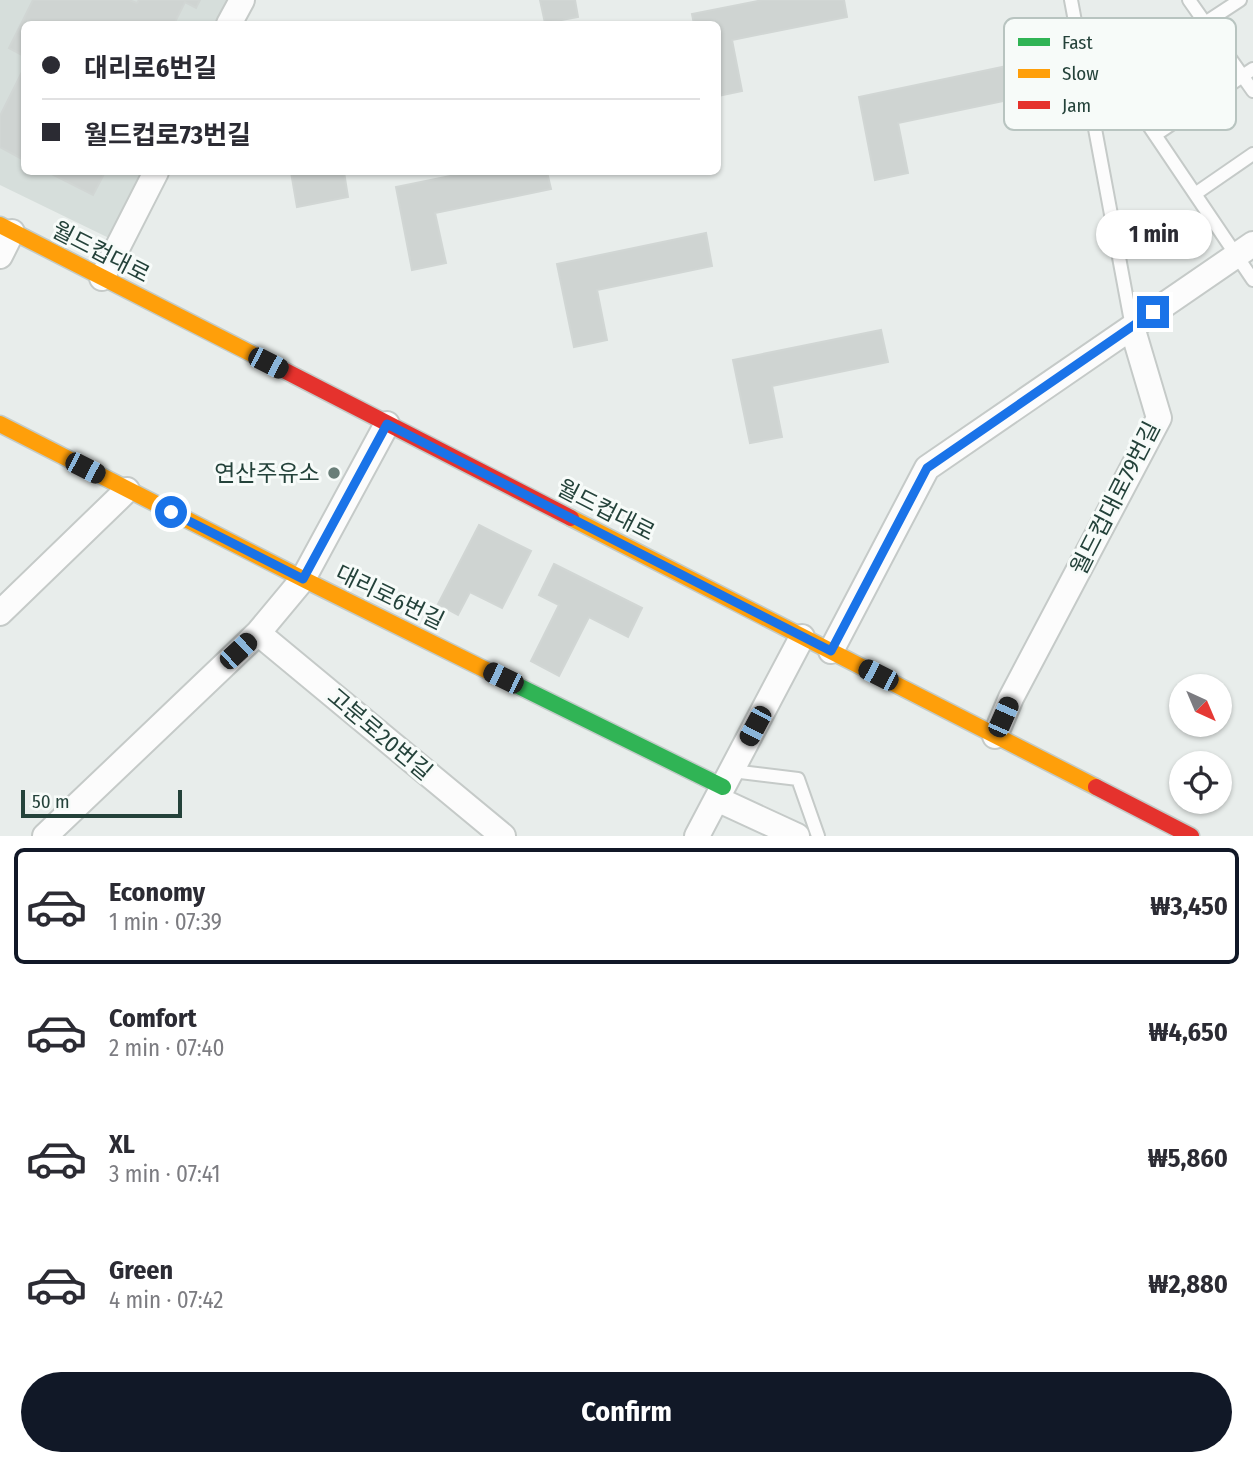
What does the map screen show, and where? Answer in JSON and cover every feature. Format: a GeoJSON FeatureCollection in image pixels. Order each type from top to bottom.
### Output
{"type":"FeatureCollection","features":[{"type":"Feature","properties":{"kind":"main road","name":"월드컵대로"},"geometry":{"type":"LineString","coordinates":[[6,229],[1191,836]]}},
{"type":"Feature","properties":{"kind":"main road","name":"대리로6번길"},"geometry":{"type":"LineString","coordinates":[[0,424],[303,579],[724,786]]}},
{"type":"Feature","properties":{"kind":"street"},"geometry":{"type":"LineString","coordinates":[[231,21],[242,0]]}},
{"type":"Feature","properties":{"kind":"street"},"geometry":{"type":"LineString","coordinates":[[102,278],[154,175]]}},
{"type":"Feature","properties":{"kind":"street"},"geometry":{"type":"LineString","coordinates":[[0,256],[6,229]]}},
{"type":"Feature","properties":{"kind":"street"},"geometry":{"type":"LineString","coordinates":[[831,651],[927,468],[1245,249]]}},
{"type":"Feature","properties":{"kind":"street","name":"월드컵대로79번길"},"geometry":{"type":"LineString","coordinates":[[995,736],[1011,698],[1159,418],[1132,327]]}},
{"type":"Feature","properties":{"kind":"street"},"geometry":{"type":"LineString","coordinates":[[45,836],[258,633],[303,579],[387,424]]}},
{"type":"Feature","properties":{"kind":"street"},"geometry":{"type":"LineString","coordinates":[[0,613],[127,489]]}},
{"type":"Feature","properties":{"kind":"street","name":"고분로20번길"},"geometry":{"type":"LineString","coordinates":[[258,633],[503,836]]}},
{"type":"Feature","properties":{"kind":"street"},"geometry":{"type":"LineString","coordinates":[[697,836],[802,637]]}},
{"type":"Feature","properties":{"kind":"street"},"geometry":{"type":"LineString","coordinates":[[724,786],[796,836]]}},
{"type":"Feature","properties":{"kind":"lane","name":"월드컵대로79번길"},"geometry":{"type":"LineString","coordinates":[[1071,0],[1074,18]]}},
{"type":"Feature","properties":{"kind":"lane"},"geometry":{"type":"LineString","coordinates":[[1189,0],[1202,18]]}},
{"type":"Feature","properties":{"kind":"lane"},"geometry":{"type":"LineString","coordinates":[[1213,18],[1240,0]]}},
{"type":"Feature","properties":{"kind":"lane"},"geometry":{"type":"LineString","coordinates":[[1236,58],[1248,72],[1253,91]]}},
{"type":"Feature","properties":{"kind":"lane","name":"월드컵대로79번길"},"geometry":{"type":"LineString","coordinates":[[1095,130],[1132,327]]}},
{"type":"Feature","properties":{"kind":"lane"},"geometry":{"type":"LineString","coordinates":[[1153,130],[1195,194],[1245,249],[1253,280]]}},
{"type":"Feature","properties":{"kind":"lane"},"geometry":{"type":"LineString","coordinates":[[1156,135],[1163,130]]}},
{"type":"Feature","properties":{"kind":"lane"},"geometry":{"type":"LineString","coordinates":[[1195,194],[1253,155]]}},
{"type":"Feature","properties":{"kind":"lane"},"geometry":{"type":"LineString","coordinates":[[724,786],[799,779],[818,836]]}},
{"type":"Feature","properties":{"kind":"shaded area"},"geometry":{"type":"Polygon","coordinates":[[[0,0],[236,0],[225,21],[21,21],[21,175],[144,175],[111,239],[0,185],[0,0]]]}},
{"type":"Feature","properties":{"kind":"building"},"geometry":{"type":"Polygon","coordinates":[[[33,0],[129,0],[137,3],[139,0],[200,0],[196,8],[185,2],[176,21],[22,21],[33,0]]]}},
{"type":"Feature","properties":{"kind":"building"},"geometry":{"type":"Polygon","coordinates":[[[540,0],[575,0],[578,17],[545,21],[540,0]]]}},
{"type":"Feature","properties":{"kind":"building"},"geometry":{"type":"Polygon","coordinates":[[[763,0],[844,0],[847,17],[732,40],[742,91],[721,95],[721,21],[693,21],[692,14],[763,0]]]}},
{"type":"Feature","properties":{"kind":"building"},"geometry":{"type":"Polygon","coordinates":[[[21,24],[21,54],[9,48],[21,24]]]}},
{"type":"Feature","properties":{"kind":"building"},"geometry":{"type":"Polygon","coordinates":[[[1004,67],[1004,101],[898,123],[908,173],[875,180],[859,97],[1004,67]]]}},
{"type":"Feature","properties":{"kind":"building"},"geometry":{"type":"Polygon","coordinates":[[[21,74],[21,158],[0,147],[0,116],[21,74]]]}},
{"type":"Feature","properties":{"kind":"building"},"geometry":{"type":"Polygon","coordinates":[[[54,175],[103,175],[93,195],[54,175]]]}},
{"type":"Feature","properties":{"kind":"building"},"geometry":{"type":"Polygon","coordinates":[[[292,175],[344,175],[348,197],[297,207],[292,175]]]}},
{"type":"Feature","properties":{"kind":"building"},"geometry":{"type":"Polygon","coordinates":[[[455,175],[548,175],[551,189],[435,213],[446,263],[412,270],[396,187],[455,175]]]}},
{"type":"Feature","properties":{"kind":"building"},"geometry":{"type":"Polygon","coordinates":[[[706,233],[712,266],[597,290],[607,340],[574,347],[557,264],[706,233]]]}},
{"type":"Feature","properties":{"kind":"building"},"geometry":{"type":"Polygon","coordinates":[[[881,330],[888,362],[772,386],[782,437],[750,443],[733,360],[881,330]]]}},
{"type":"Feature","properties":{"kind":"building"},"geometry":{"type":"Polygon","coordinates":[[[479,525],[531,551],[502,608],[470,592],[458,615],[438,604],[479,525]]]}},
{"type":"Feature","properties":{"kind":"building"},"geometry":{"type":"Polygon","coordinates":[[[554,564],[642,608],[628,637],[589,617],[559,676],[531,661],[559,605],[539,595],[554,564]]]}},
{"type":"Feature","properties":{"kind":"traffic: fast"},"geometry":{"type":"LineString","coordinates":[[500,677],[723,787]]}},
{"type":"Feature","properties":{"kind":"traffic: slow"},"geometry":{"type":"LineString","coordinates":[[0,225],[264,360]]}},
{"type":"Feature","properties":{"kind":"traffic: slow"},"geometry":{"type":"LineString","coordinates":[[0,424],[500,677]]}},
{"type":"Feature","properties":{"kind":"traffic: slow"},"geometry":{"type":"LineString","coordinates":[[571,518],[1096,787]]}},
{"type":"Feature","properties":{"kind":"traffic: jam"},"geometry":{"type":"LineString","coordinates":[[264,360],[571,518]]}},
{"type":"Feature","properties":{"kind":"traffic: jam"},"geometry":{"type":"LineString","coordinates":[[1096,787],[1191,836]]}},
{"type":"Feature","properties":{"kind":"place","name":"연산주유소"},"geometry":{"type":"Point","coordinates":[334,473]}},
{"type":"Feature","properties":{"kind":"route"},"geometry":{"type":"LineString","coordinates":[[171,512],[303,579],[387,424],[831,651],[927,468],[1153,312]]}}]}
